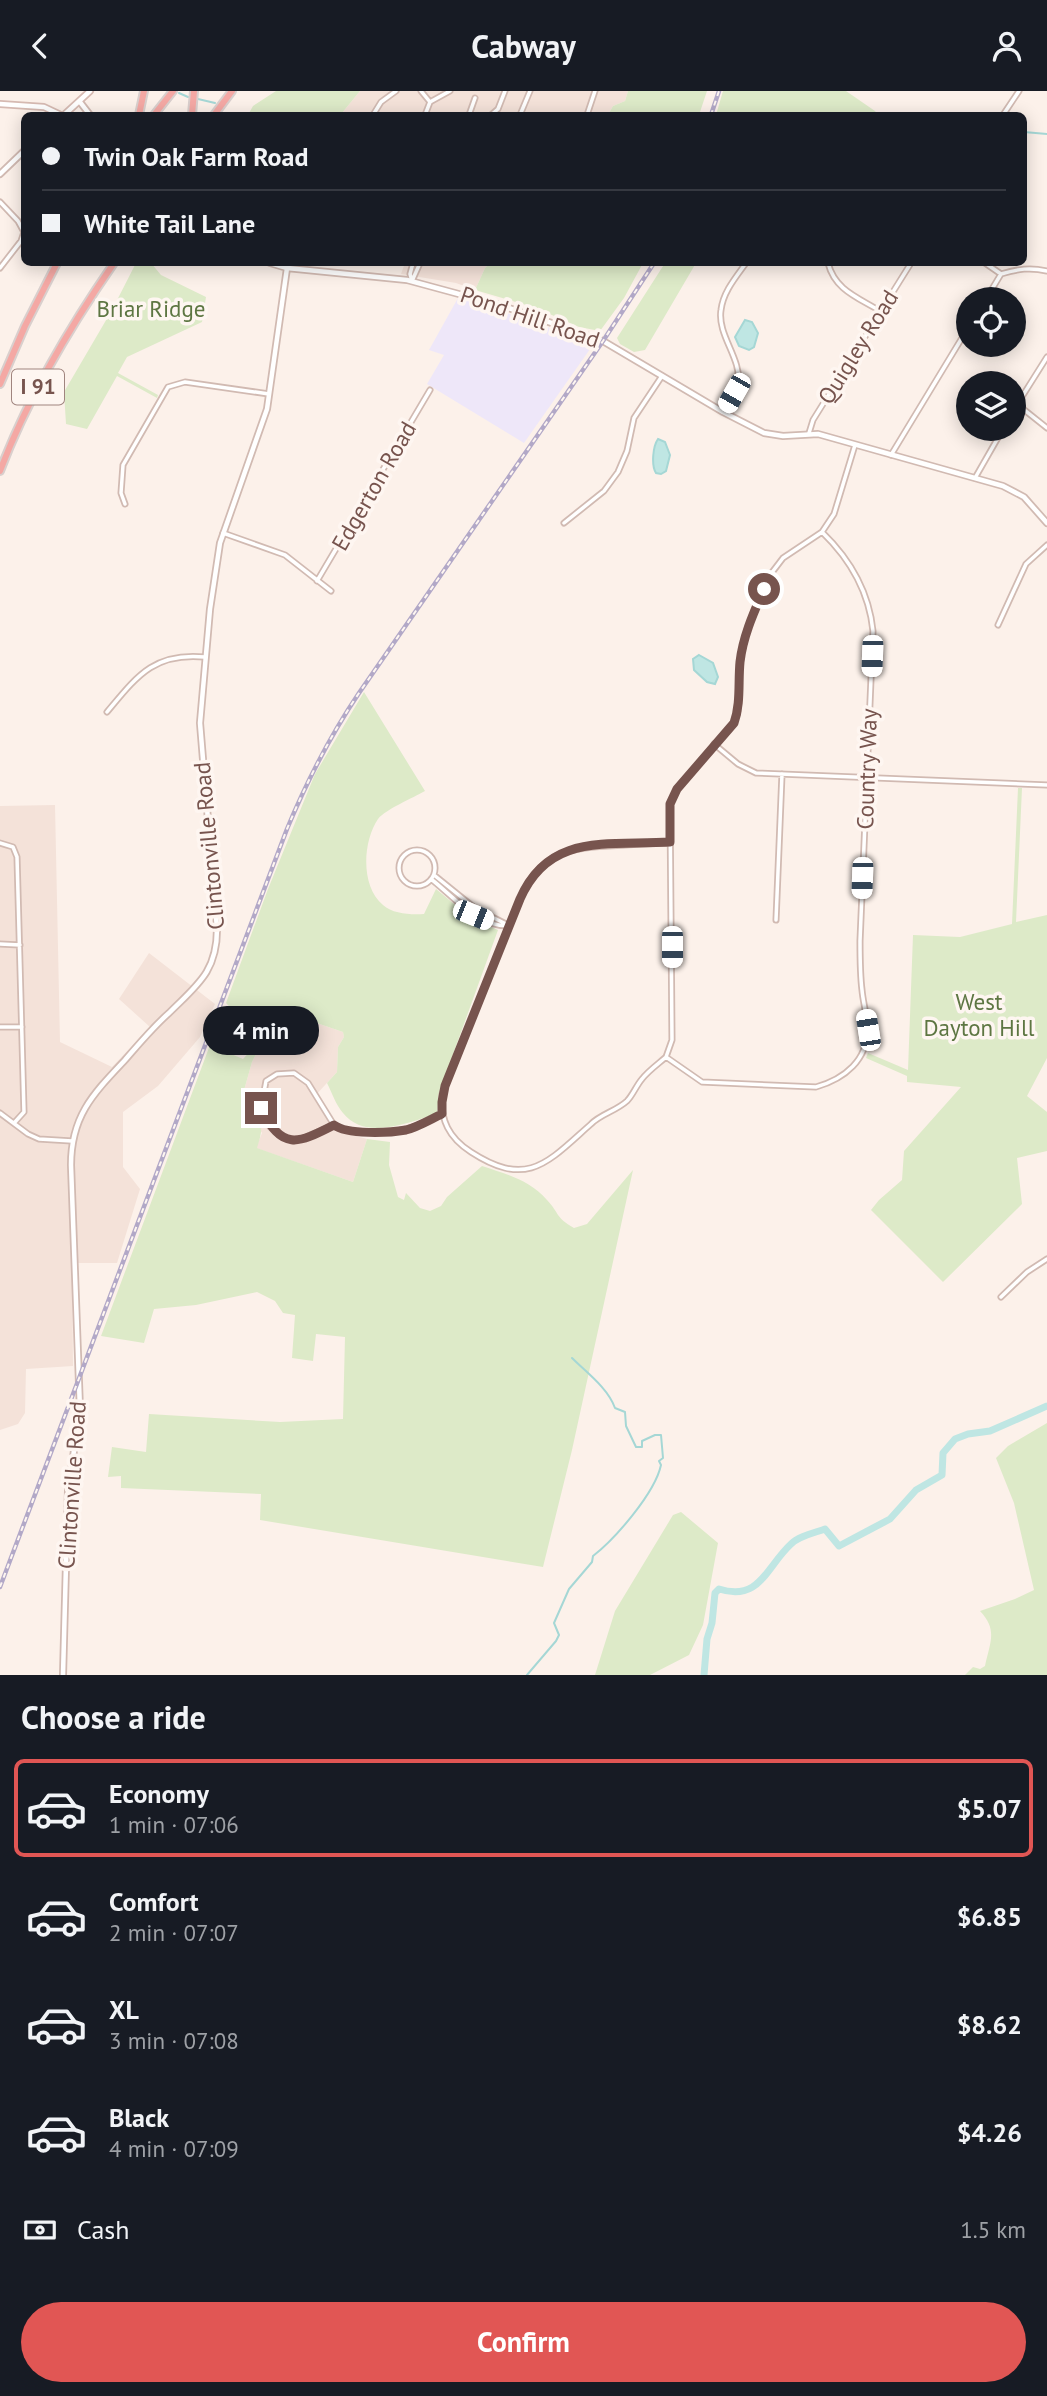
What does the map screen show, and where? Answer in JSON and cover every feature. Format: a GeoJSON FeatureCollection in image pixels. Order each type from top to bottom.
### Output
{"type":"FeatureCollection","features":[{"type":"Feature","properties":{"kind":"highway"},"geometry":{"type":"LineString","coordinates":[[140,112],[144,91]]}},
{"type":"Feature","properties":{"kind":"highway"},"geometry":{"type":"LineString","coordinates":[[156,112],[173,91]]}},
{"type":"Feature","properties":{"kind":"highway"},"geometry":{"type":"LineString","coordinates":[[216,112],[232,91]]}},
{"type":"Feature","properties":{"kind":"highway"},"geometry":{"type":"LineString","coordinates":[[192,112],[194,92]]}},
{"type":"Feature","properties":{"kind":"highway","name":"I 91"},"geometry":{"type":"LineString","coordinates":[[0,384],[55,266]]}},
{"type":"Feature","properties":{"kind":"highway","name":"I 91"},"geometry":{"type":"LineString","coordinates":[[0,471],[50,364],[79,314],[112,266]]}},
{"type":"Feature","properties":{"kind":"street"},"geometry":{"type":"LineString","coordinates":[[66,112],[90,91]]}},
{"type":"Feature","properties":{"kind":"street"},"geometry":{"type":"LineString","coordinates":[[375,112],[381,102],[396,91]]}},
{"type":"Feature","properties":{"kind":"street"},"geometry":{"type":"LineString","coordinates":[[422,91],[430,102]]}},
{"type":"Feature","properties":{"kind":"street"},"geometry":{"type":"LineString","coordinates":[[426,112],[430,102],[450,91]]}},
{"type":"Feature","properties":{"kind":"street"},"geometry":{"type":"LineString","coordinates":[[494,112],[505,91]]}},
{"type":"Feature","properties":{"kind":"street"},"geometry":{"type":"LineString","coordinates":[[521,112],[530,91]]}},
{"type":"Feature","properties":{"kind":"street"},"geometry":{"type":"LineString","coordinates":[[588,112],[595,91]]}},
{"type":"Feature","properties":{"kind":"street"},"geometry":{"type":"LineString","coordinates":[[1011,91],[1015,96]]}},
{"type":"Feature","properties":{"kind":"street"},"geometry":{"type":"LineString","coordinates":[[1005,112],[1018,91]]}},
{"type":"Feature","properties":{"kind":"street"},"geometry":{"type":"LineString","coordinates":[[470,112],[475,98]]}},
{"type":"Feature","properties":{"kind":"street"},"geometry":{"type":"LineString","coordinates":[[80,102],[88,112]]}},
{"type":"Feature","properties":{"kind":"street"},"geometry":{"type":"LineString","coordinates":[[0,104],[44,107],[55,112]]}},
{"type":"Feature","properties":{"kind":"street"},"geometry":{"type":"LineString","coordinates":[[0,174],[21,154]]}},
{"type":"Feature","properties":{"kind":"street"},"geometry":{"type":"LineString","coordinates":[[0,202],[21,225]]}},
{"type":"Feature","properties":{"kind":"street"},"geometry":{"type":"LineString","coordinates":[[0,268],[21,242]]}},
{"type":"Feature","properties":{"kind":"street","name":"Pond Hill Road"},"geometry":{"type":"LineString","coordinates":[[280,266],[412,281],[513,309],[569,331],[597,338],[753,428],[771,435],[809,433],[975,478],[1017,492],[1045,516],[1047,523]]}},
{"type":"Feature","properties":{"kind":"street"},"geometry":{"type":"LineString","coordinates":[[412,266],[412,281]]}},
{"type":"Feature","properties":{"kind":"street"},"geometry":{"type":"LineString","coordinates":[[412,281],[419,266]]}},
{"type":"Feature","properties":{"kind":"street"},"geometry":{"type":"LineString","coordinates":[[723,412],[738,382],[720,321],[720,311],[723,298],[744,266]]}},
{"type":"Feature","properties":{"kind":"street"},"geometry":{"type":"LineString","coordinates":[[829,266],[832,277],[839,286],[880,311]]}},
{"type":"Feature","properties":{"kind":"street","name":"Quigley Road"},"geometry":{"type":"LineString","coordinates":[[809,433],[810,426],[909,266]]}},
{"type":"Feature","properties":{"kind":"street"},"geometry":{"type":"LineString","coordinates":[[989,266],[1001,274]]}},
{"type":"Feature","properties":{"kind":"street","name":"Clintonville Road"},"geometry":{"type":"LineString","coordinates":[[63,1675],[68,1491],[80,1410],[72,1141],[78,1120],[90,1098],[155,1026],[200,983],[215,956],[217,929],[200,735],[205,657],[215,568],[223,533],[260,432],[269,394],[287,268]]}},
{"type":"Feature","properties":{"kind":"street"},"geometry":{"type":"LineString","coordinates":[[993,287],[1001,274],[1020,268],[1047,271]]}},
{"type":"Feature","properties":{"kind":"street"},"geometry":{"type":"LineString","coordinates":[[891,455],[956,348]]}},
{"type":"Feature","properties":{"kind":"street"},"geometry":{"type":"LineString","coordinates":[[1026,390],[1047,357]]}},
{"type":"Feature","properties":{"kind":"street"},"geometry":{"type":"LineString","coordinates":[[564,523],[604,491],[618,472],[627,451],[634,418],[662,376]]}},
{"type":"Feature","properties":{"kind":"street"},"geometry":{"type":"LineString","coordinates":[[125,504],[121,493],[123,465],[168,387],[185,381],[269,394]]}},
{"type":"Feature","properties":{"kind":"street","name":"Edgerton Road"},"geometry":{"type":"LineString","coordinates":[[317,581],[430,390]]}},
{"type":"Feature","properties":{"kind":"street"},"geometry":{"type":"LineString","coordinates":[[1026,411],[1047,428]]}},
{"type":"Feature","properties":{"kind":"street"},"geometry":{"type":"LineString","coordinates":[[975,478],[996,441]]}},
{"type":"Feature","properties":{"kind":"street"},"geometry":{"type":"LineString","coordinates":[[670,842],[585,847],[557,854],[533,874],[442,1094],[442,1114],[451,1136],[483,1160],[500,1169],[526,1169],[552,1158],[594,1121],[624,1104],[646,1074],[666,1057],[672,1040],[670,804],[677,789],[734,723],[738,711],[740,661],[747,630],[770,575],[783,558],[822,532],[834,514],[855,445]]}},
{"type":"Feature","properties":{"kind":"street","name":"Country Way"},"geometry":{"type":"LineString","coordinates":[[666,1057],[702,1082],[816,1087],[833,1082],[852,1069],[863,1053],[868,1030],[860,950],[873,631],[867,597],[851,566],[822,532]]}},
{"type":"Feature","properties":{"kind":"street"},"geometry":{"type":"LineString","coordinates":[[223,533],[285,555],[331,591]]}},
{"type":"Feature","properties":{"kind":"street"},"geometry":{"type":"LineString","coordinates":[[998,625],[1026,564],[1047,545]]}},
{"type":"Feature","properties":{"kind":"street"},"geometry":{"type":"LineString","coordinates":[[107,712],[142,672],[177,656],[205,657]]}},
{"type":"Feature","properties":{"kind":"street"},"geometry":{"type":"LineString","coordinates":[[714,744],[738,764],[756,773],[1047,785]]}},
{"type":"Feature","properties":{"kind":"street"},"geometry":{"type":"LineString","coordinates":[[776,920],[782,774]]}},
{"type":"Feature","properties":{"kind":"street"},"geometry":{"type":"LineString","coordinates":[[0,843],[13,847],[18,857],[24,1112],[15,1122]]}},
{"type":"Feature","properties":{"kind":"street"},"geometry":{"type":"LineString","coordinates":[[412,850],[424,851],[433,859],[433,877],[418,886],[406,883],[400,873],[403,857],[412,850]]}},
{"type":"Feature","properties":{"kind":"street"},"geometry":{"type":"LineString","coordinates":[[433,877],[476,909],[510,926]]}},
{"type":"Feature","properties":{"kind":"street"},"geometry":{"type":"LineString","coordinates":[[454,894],[473,915],[500,926],[510,926]]}},
{"type":"Feature","properties":{"kind":"street"},"geometry":{"type":"LineString","coordinates":[[473,915],[476,909]]}},
{"type":"Feature","properties":{"kind":"street"},"geometry":{"type":"LineString","coordinates":[[0,944],[20,944]]}},
{"type":"Feature","properties":{"kind":"street"},"geometry":{"type":"LineString","coordinates":[[0,1027],[22,1027]]}},
{"type":"Feature","properties":{"kind":"street"},"geometry":{"type":"LineString","coordinates":[[334,1125],[294,1141],[281,1137],[270,1127],[261,1108],[266,1081],[277,1074],[294,1073],[308,1083],[334,1125],[340,1130],[376,1133],[407,1129],[442,1114]]}},
{"type":"Feature","properties":{"kind":"street"},"geometry":{"type":"LineString","coordinates":[[0,1113],[39,1139],[72,1141]]}},
{"type":"Feature","properties":{"kind":"street"},"geometry":{"type":"LineString","coordinates":[[1000,1297],[1027,1272],[1047,1259]]}},
{"type":"Feature","properties":{"kind":"shaded area"},"geometry":{"type":"Polygon","coordinates":[[[360,91],[628,91],[625,101],[613,106],[610,112],[343,112],[360,91]]]}},
{"type":"Feature","properties":{"kind":"shaded area"},"geometry":{"type":"Polygon","coordinates":[[[404,266],[487,266],[475,290],[456,283],[401,274],[404,266]]]}},
{"type":"Feature","properties":{"kind":"shaded area"},"geometry":{"type":"Polygon","coordinates":[[[458,298],[536,322],[568,336],[595,342],[524,443],[427,384],[444,355],[429,350],[458,298]]]}},
{"type":"Feature","properties":{"kind":"shaded area"},"geometry":{"type":"Polygon","coordinates":[[[55,805],[60,1042],[112,1067],[150,1027],[119,999],[149,953],[215,1004],[200,1037],[158,1086],[123,1112],[123,1167],[140,1189],[117,1263],[72,1263],[73,1366],[26,1369],[25,1413],[18,1424],[0,1430],[0,806],[55,805]]]}},
{"type":"Feature","properties":{"kind":"shaded area"},"geometry":{"type":"Polygon","coordinates":[[[302,1018],[343,1032],[344,1037],[338,1047],[337,1072],[314,1097],[337,1131],[367,1139],[353,1182],[256,1148],[262,1133],[241,1101],[258,1050],[281,1041],[302,1018]]]}},
{"type":"Feature","properties":{"kind":"green space"},"geometry":{"type":"Polygon","coordinates":[[[276,91],[360,91],[343,112],[250,112],[253,106],[276,91]]]}},
{"type":"Feature","properties":{"kind":"green space"},"geometry":{"type":"Polygon","coordinates":[[[628,91],[707,91],[700,112],[610,112],[613,106],[625,101],[628,91]]]}},
{"type":"Feature","properties":{"kind":"green space"},"geometry":{"type":"Polygon","coordinates":[[[723,91],[846,91],[876,112],[717,112],[723,91]]]}},
{"type":"Feature","properties":{"kind":"green space","name":"Briar Ridge"},"geometry":{"type":"Polygon","coordinates":[[[134,266],[154,266],[161,275],[206,297],[202,322],[127,357],[118,373],[158,395],[157,398],[117,376],[87,429],[66,424],[64,392],[134,266]]]}},
{"type":"Feature","properties":{"kind":"green space"},"geometry":{"type":"Polygon","coordinates":[[[641,266],[624,298],[600,331],[579,327],[536,308],[475,290],[485,268],[641,266]]]}},
{"type":"Feature","properties":{"kind":"green space"},"geometry":{"type":"Polygon","coordinates":[[[663,266],[694,266],[645,350],[634,352],[620,344],[617,338],[663,266]]]}},
{"type":"Feature","properties":{"kind":"green space"},"geometry":{"type":"Polygon","coordinates":[[[364,692],[425,791],[387,811],[378,819],[367,851],[370,887],[383,905],[408,914],[424,914],[436,889],[471,918],[498,930],[439,1093],[437,1113],[388,1127],[363,1126],[352,1121],[336,1103],[327,1083],[337,1072],[338,1047],[344,1037],[343,1032],[302,1018],[281,1041],[258,1050],[241,1101],[254,1111],[260,1121],[261,1133],[257,1148],[353,1182],[367,1139],[390,1142],[389,1165],[398,1197],[404,1200],[406,1193],[420,1208],[430,1211],[441,1206],[447,1197],[482,1166],[533,1187],[561,1218],[574,1228],[587,1224],[633,1170],[572,1450],[543,1567],[260,1520],[261,1494],[121,1488],[121,1476],[108,1477],[112,1447],[146,1452],[149,1414],[280,1422],[343,1419],[345,1337],[316,1334],[313,1361],[292,1358],[295,1315],[283,1313],[275,1301],[257,1292],[196,1305],[154,1309],[144,1343],[101,1336],[210,1045],[243,1059],[255,1046],[254,1033],[226,1003],[268,889],[315,774],[364,692]]]}},
{"type":"Feature","properties":{"kind":"green space","name":"West Dayton Hill"},"geometry":{"type":"Polygon","coordinates":[[[1018,788],[1022,788],[1016,922],[1047,915],[1047,1058],[1027,1096],[1047,1112],[1047,1151],[1017,1158],[1022,1204],[943,1282],[871,1210],[902,1180],[904,1151],[961,1087],[907,1082],[907,1076],[866,1058],[868,1053],[908,1070],[913,935],[960,937],[1012,924],[1018,788]]]}},
{"type":"Feature","properties":{"kind":"green space"},"geometry":{"type":"Polygon","coordinates":[[[1047,1423],[1047,1675],[965,1675],[973,1667],[980,1669],[985,1666],[989,1650],[991,1630],[980,1611],[1034,1590],[1014,1503],[996,1458],[1008,1446],[1047,1423]]]}},
{"type":"Feature","properties":{"kind":"green space"},"geometry":{"type":"Polygon","coordinates":[[[681,1512],[718,1543],[703,1625],[689,1655],[650,1675],[595,1675],[615,1611],[673,1515],[681,1512]]]}},
{"type":"Feature","properties":{"kind":"water"},"geometry":{"type":"Polygon","coordinates":[[[745,320],[752,322],[758,333],[754,347],[749,350],[739,346],[735,337],[745,320]]]}},
{"type":"Feature","properties":{"kind":"water"},"geometry":{"type":"Polygon","coordinates":[[[658,439],[665,442],[670,455],[666,471],[661,474],[656,473],[653,465],[658,439]]]}},
{"type":"Feature","properties":{"kind":"water"},"geometry":{"type":"Polygon","coordinates":[[[699,655],[713,663],[718,677],[715,684],[707,682],[694,670],[693,659],[699,655]]]}},
{"type":"Feature","properties":{"kind":"waterway"},"geometry":{"type":"LineString","coordinates":[[179,93],[188,97]]}},
{"type":"Feature","properties":{"kind":"waterway"},"geometry":{"type":"LineString","coordinates":[[198,99],[215,103]]}},
{"type":"Feature","properties":{"kind":"waterway"},"geometry":{"type":"LineString","coordinates":[[1027,132],[1047,134]]}},
{"type":"Feature","properties":{"kind":"waterway"},"geometry":{"type":"LineString","coordinates":[[527,1675],[559,1635],[554,1623],[569,1589],[592,1562],[593,1556],[612,1539],[643,1502],[657,1476],[661,1465],[659,1461],[663,1458],[661,1435],[642,1441],[642,1447],[636,1447],[626,1426],[625,1412],[615,1408],[602,1387],[572,1358]]}},
{"type":"Feature","properties":{"kind":"waterway"},"geometry":{"type":"LineString","coordinates":[[704,1675],[715,1593],[719,1589],[733,1592],[753,1587],[782,1553],[802,1537],[825,1529],[839,1546],[890,1519],[916,1490],[942,1475],[943,1453],[955,1439],[990,1431],[1047,1406]]}},
{"type":"Feature","properties":{"kind":"railway"},"geometry":{"type":"LineString","coordinates":[[712,112],[719,91]]}},
{"type":"Feature","properties":{"kind":"railway"},"geometry":{"type":"LineString","coordinates":[[0,1587],[287,829],[311,776],[359,693],[652,266]]}},
{"type":"Feature","properties":{"kind":"route"},"geometry":{"type":"LineString","coordinates":[[261,1108],[270,1127],[281,1137],[294,1141],[334,1125],[340,1130],[376,1133],[407,1129],[442,1114],[442,1094],[445,1086],[520,899],[533,874],[557,854],[570,850],[670,842],[668,816],[677,789],[734,723],[738,711],[740,661],[747,630],[764,589]]}}]}
